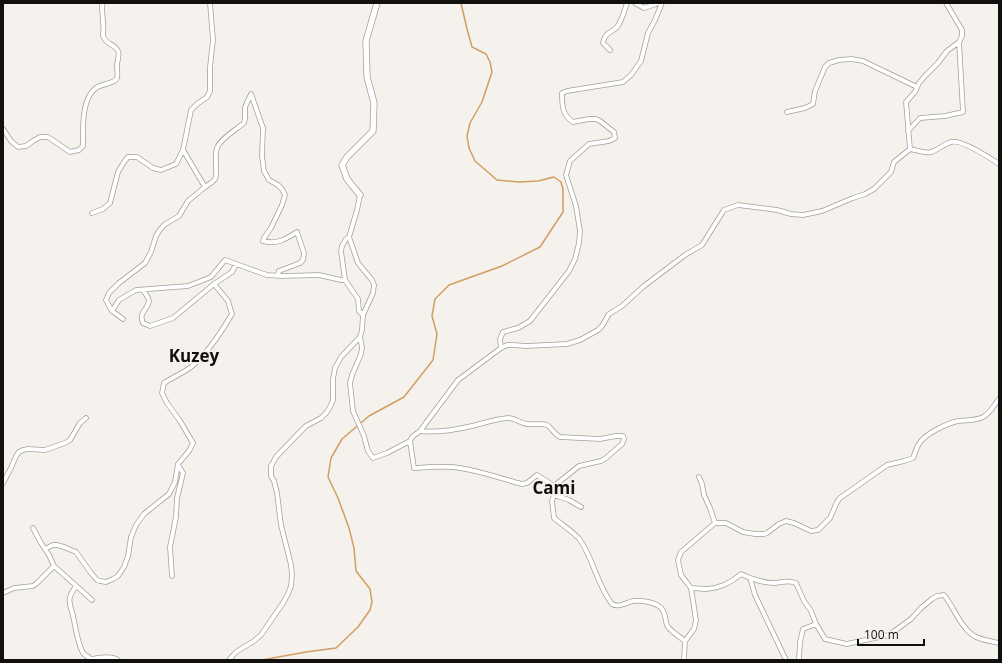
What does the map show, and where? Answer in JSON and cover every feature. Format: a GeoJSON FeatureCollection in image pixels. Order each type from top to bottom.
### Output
{"type":"FeatureCollection","features":[{"type":"Feature","properties":{"kind":"street"},"geometry":{"type":"LineString","coordinates":[[3,129],[11,141],[18,147],[26,146],[40,137],[48,137],[70,152],[79,150],[83,146],[83,117],[85,106],[90,94],[103,84],[117,80],[118,78],[118,49],[107,43],[103,35],[103,3]]}},
{"type":"Feature","properties":{"kind":"street"},"geometry":{"type":"LineString","coordinates":[[92,213],[103,209],[110,203],[118,172],[128,157],[136,157],[153,168],[161,170],[176,164],[184,150],[191,110],[196,104],[207,97],[210,91],[210,67],[213,40],[210,3]]}},
{"type":"Feature","properties":{"kind":"street"},"geometry":{"type":"LineString","coordinates":[[363,315],[359,311],[358,300],[345,280],[341,251],[346,239],[349,237],[360,195],[347,179],[342,165],[347,157],[373,131],[374,103],[368,77],[366,41],[376,3]]}},
{"type":"Feature","properties":{"kind":"street"},"geometry":{"type":"LineString","coordinates":[[610,50],[603,43],[604,38],[609,32],[618,26],[627,3]]}},
{"type":"Feature","properties":{"kind":"street"},"geometry":{"type":"LineString","coordinates":[[635,3],[644,8],[660,3]]}},
{"type":"Feature","properties":{"kind":"street"},"geometry":{"type":"LineString","coordinates":[[501,348],[500,339],[503,332],[518,328],[530,321],[569,271],[575,259],[580,231],[576,206],[566,175],[570,160],[589,144],[609,142],[615,138],[614,132],[596,119],[573,122],[568,119],[564,112],[562,93],[623,82],[631,75],[641,61],[648,33],[655,20],[660,3]]}},
{"type":"Feature","properties":{"kind":"street"},"geometry":{"type":"LineString","coordinates":[[910,149],[906,102],[915,92],[925,76],[947,51],[959,42],[962,36],[962,30],[946,3]]}},
{"type":"Feature","properties":{"kind":"street"},"geometry":{"type":"LineString","coordinates":[[908,131],[920,118],[945,116],[963,112],[959,42]]}},
{"type":"Feature","properties":{"kind":"street"},"geometry":{"type":"LineString","coordinates":[[788,112],[805,108],[813,104],[815,91],[825,67],[829,63],[839,60],[851,59],[863,61],[918,87]]}},
{"type":"Feature","properties":{"kind":"street"},"geometry":{"type":"LineString","coordinates":[[123,319],[112,311],[106,300],[109,293],[119,283],[145,263],[152,252],[156,236],[164,225],[179,216],[188,201],[214,180],[216,176],[215,159],[217,148],[224,138],[244,123],[244,107],[251,94],[263,128],[262,156],[264,171],[269,180],[278,185],[285,195],[282,205],[271,228],[264,238],[264,241],[281,241],[297,232],[304,253],[303,260],[300,263],[279,271],[278,275]]}},
{"type":"Feature","properties":{"kind":"street"},"geometry":{"type":"LineString","coordinates":[[910,149],[930,153],[951,142],[957,142],[982,153],[999,164]]}},
{"type":"Feature","properties":{"kind":"street"},"geometry":{"type":"LineString","coordinates":[[360,337],[362,347],[361,354],[350,383],[353,411],[368,451],[373,458],[387,453],[410,441],[412,437],[420,431],[458,380],[501,348],[513,344],[526,346],[568,344],[580,340],[598,330],[609,314],[622,306],[644,286],[685,255],[702,245],[724,210],[738,205],[803,215],[822,211],[874,189],[891,172],[894,162],[910,149]]}},
{"type":"Feature","properties":{"kind":"street"},"geometry":{"type":"LineString","coordinates":[[184,150],[205,187]]}},
{"type":"Feature","properties":{"kind":"street"},"geometry":{"type":"LineString","coordinates":[[229,660],[236,652],[261,635],[283,603],[291,586],[291,565],[281,525],[277,493],[271,476],[271,466],[276,457],[306,426],[321,418],[328,412],[333,400],[333,380],[335,368],[341,358],[360,337],[363,315],[373,292],[374,285],[372,280],[358,263],[349,237]]}},
{"type":"Feature","properties":{"kind":"street"},"geometry":{"type":"LineString","coordinates":[[112,311],[119,300],[136,290],[188,286],[211,277],[225,260],[267,275],[318,275],[345,280]]}},
{"type":"Feature","properties":{"kind":"street"},"geometry":{"type":"LineString","coordinates":[[143,290],[149,299],[149,302],[141,319],[143,323],[150,326],[173,318],[214,284],[232,272],[236,264]]}},
{"type":"Feature","properties":{"kind":"street"},"geometry":{"type":"LineString","coordinates":[[45,549],[56,545],[76,552],[91,573],[100,582],[113,580],[118,576],[124,567],[128,556],[131,537],[136,525],[144,514],[169,494],[175,482],[178,464],[189,451],[192,443],[180,420],[167,403],[162,393],[164,383],[191,367],[204,354],[222,331],[232,314],[228,301],[214,284]]}},
{"type":"Feature","properties":{"kind":"street"},"geometry":{"type":"LineString","coordinates":[[684,660],[685,641],[694,629],[696,620],[691,588],[681,575],[678,560],[681,552],[715,523],[726,523],[743,532],[755,534],[767,533],[779,524],[786,521],[811,531],[818,530],[830,518],[840,498],[887,465],[913,458],[918,444],[935,430],[957,422],[982,418],[999,399]]}},
{"type":"Feature","properties":{"kind":"street"},"geometry":{"type":"LineString","coordinates":[[3,483],[19,452],[28,449],[45,450],[65,443],[70,440],[80,423],[86,418]]}},
{"type":"Feature","properties":{"kind":"street"},"geometry":{"type":"LineString","coordinates":[[420,431],[434,432],[508,418],[515,419],[526,424],[546,425],[560,437],[600,439],[622,436],[624,439],[622,444],[606,458],[601,461],[579,466],[554,486]]}},
{"type":"Feature","properties":{"kind":"street"},"geometry":{"type":"LineString","coordinates":[[410,441],[414,468],[435,466],[453,467],[481,472],[522,484],[527,483],[537,475],[554,486]]}},
{"type":"Feature","properties":{"kind":"street"},"geometry":{"type":"LineString","coordinates":[[172,576],[170,547],[176,517],[177,498],[183,473],[178,464]]}},
{"type":"Feature","properties":{"kind":"street"},"geometry":{"type":"LineString","coordinates":[[699,477],[715,523]]}},
{"type":"Feature","properties":{"kind":"street"},"geometry":{"type":"LineString","coordinates":[[554,486],[552,501],[554,518],[579,538],[589,554],[597,577],[613,606],[619,606],[632,601],[640,601],[649,602],[660,607],[664,611],[668,626],[685,641]]}},
{"type":"Feature","properties":{"kind":"street"},"geometry":{"type":"LineString","coordinates":[[554,495],[582,507]]}},
{"type":"Feature","properties":{"kind":"street"},"geometry":{"type":"LineString","coordinates":[[33,528],[54,566],[92,600]]}},
{"type":"Feature","properties":{"kind":"street"},"geometry":{"type":"LineString","coordinates":[[3,593],[14,588],[33,586],[54,566]]}},
{"type":"Feature","properties":{"kind":"street"},"geometry":{"type":"LineString","coordinates":[[691,588],[707,589],[724,585],[741,574],[750,578],[773,583],[790,580],[796,582],[816,624],[826,639],[847,644],[889,635],[910,619],[932,598],[944,595],[969,631],[978,637],[999,643]]}},
{"type":"Feature","properties":{"kind":"street"},"geometry":{"type":"LineString","coordinates":[[750,578],[755,595],[786,660]]}},
{"type":"Feature","properties":{"kind":"street"},"geometry":{"type":"LineString","coordinates":[[76,586],[69,598],[77,637],[83,652],[91,659],[109,657],[116,658],[118,660]]}},
{"type":"Feature","properties":{"kind":"street"},"geometry":{"type":"LineString","coordinates":[[799,660],[800,642],[803,629],[816,624]]}},
{"type":"Feature","properties":{"kind":"waterway"},"geometry":{"type":"LineString","coordinates":[[262,660],[336,648],[358,627],[370,610],[372,602],[370,589],[356,571],[354,548],[349,528],[338,498],[328,477],[331,458],[342,439],[369,416],[404,397],[433,360],[437,334],[432,316],[435,299],[449,285],[502,266],[540,247],[563,212],[563,189],[561,182],[554,177],[538,181],[519,182],[497,180],[475,161],[469,148],[467,136],[470,123],[482,102],[492,72],[490,62],[486,54],[472,47],[461,3]]}},
{"type":"Feature","properties":{"kind":"district","name":"Kuzey"},"geometry":{"type":"Point","coordinates":[194,356]}},
{"type":"Feature","properties":{"kind":"district","name":"Cami"},"geometry":{"type":"Point","coordinates":[554,488]}}]}
